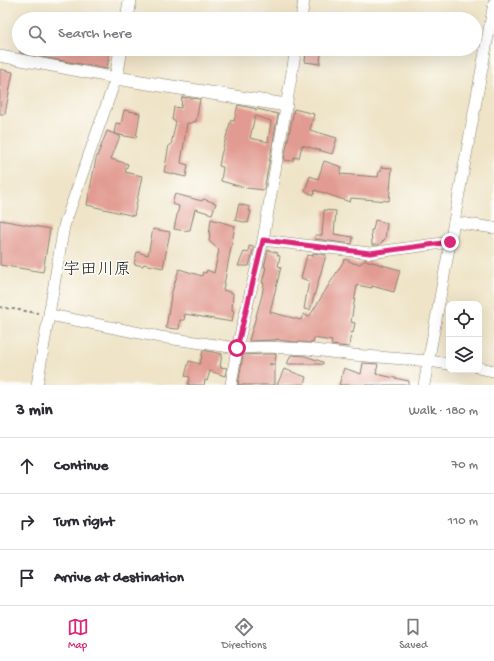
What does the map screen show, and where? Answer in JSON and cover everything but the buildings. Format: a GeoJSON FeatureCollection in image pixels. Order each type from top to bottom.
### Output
{"type":"FeatureCollection","features":[{"type":"Feature","properties":{"kind":"street"},"geometry":{"type":"LineString","coordinates":[[128,12],[130,0]]}},
{"type":"Feature","properties":{"kind":"street"},"geometry":{"type":"LineString","coordinates":[[301,12],[304,0]]}},
{"type":"Feature","properties":{"kind":"street"},"geometry":{"type":"LineString","coordinates":[[424,385],[492,23],[494,3]]}},
{"type":"Feature","properties":{"kind":"street"},"geometry":{"type":"LineString","coordinates":[[0,56],[116,78],[286,105]]}},
{"type":"Feature","properties":{"kind":"street"},"geometry":{"type":"LineString","coordinates":[[37,385],[64,226],[116,78],[120,56]]}},
{"type":"Feature","properties":{"kind":"street"},"geometry":{"type":"LineString","coordinates":[[231,385],[237,348],[263,240],[295,56]]}},
{"type":"Feature","properties":{"kind":"street"},"geometry":{"type":"LineString","coordinates":[[454,222],[494,228]]}},
{"type":"Feature","properties":{"kind":"street"},"geometry":{"type":"LineString","coordinates":[[263,240],[370,253],[450,242]]}},
{"type":"Feature","properties":{"kind":"street"},"geometry":{"type":"LineString","coordinates":[[50,315],[160,337],[237,348],[267,347],[307,349],[446,364]]}},
{"type":"Feature","properties":{"kind":"street"},"geometry":{"type":"LineString","coordinates":[[482,369],[494,371]]}},
{"type":"Feature","properties":{"kind":"path"},"geometry":{"type":"LineString","coordinates":[[0,307],[50,315]]}},
{"type":"Feature","properties":{"kind":"district","name":"宇田川原"},"geometry":{"type":"Point","coordinates":[97,268]}},
{"type":"Feature","properties":{"kind":"route"},"geometry":{"type":"LineString","coordinates":[[237,348],[263,240],[370,253],[450,242]]}}]}
